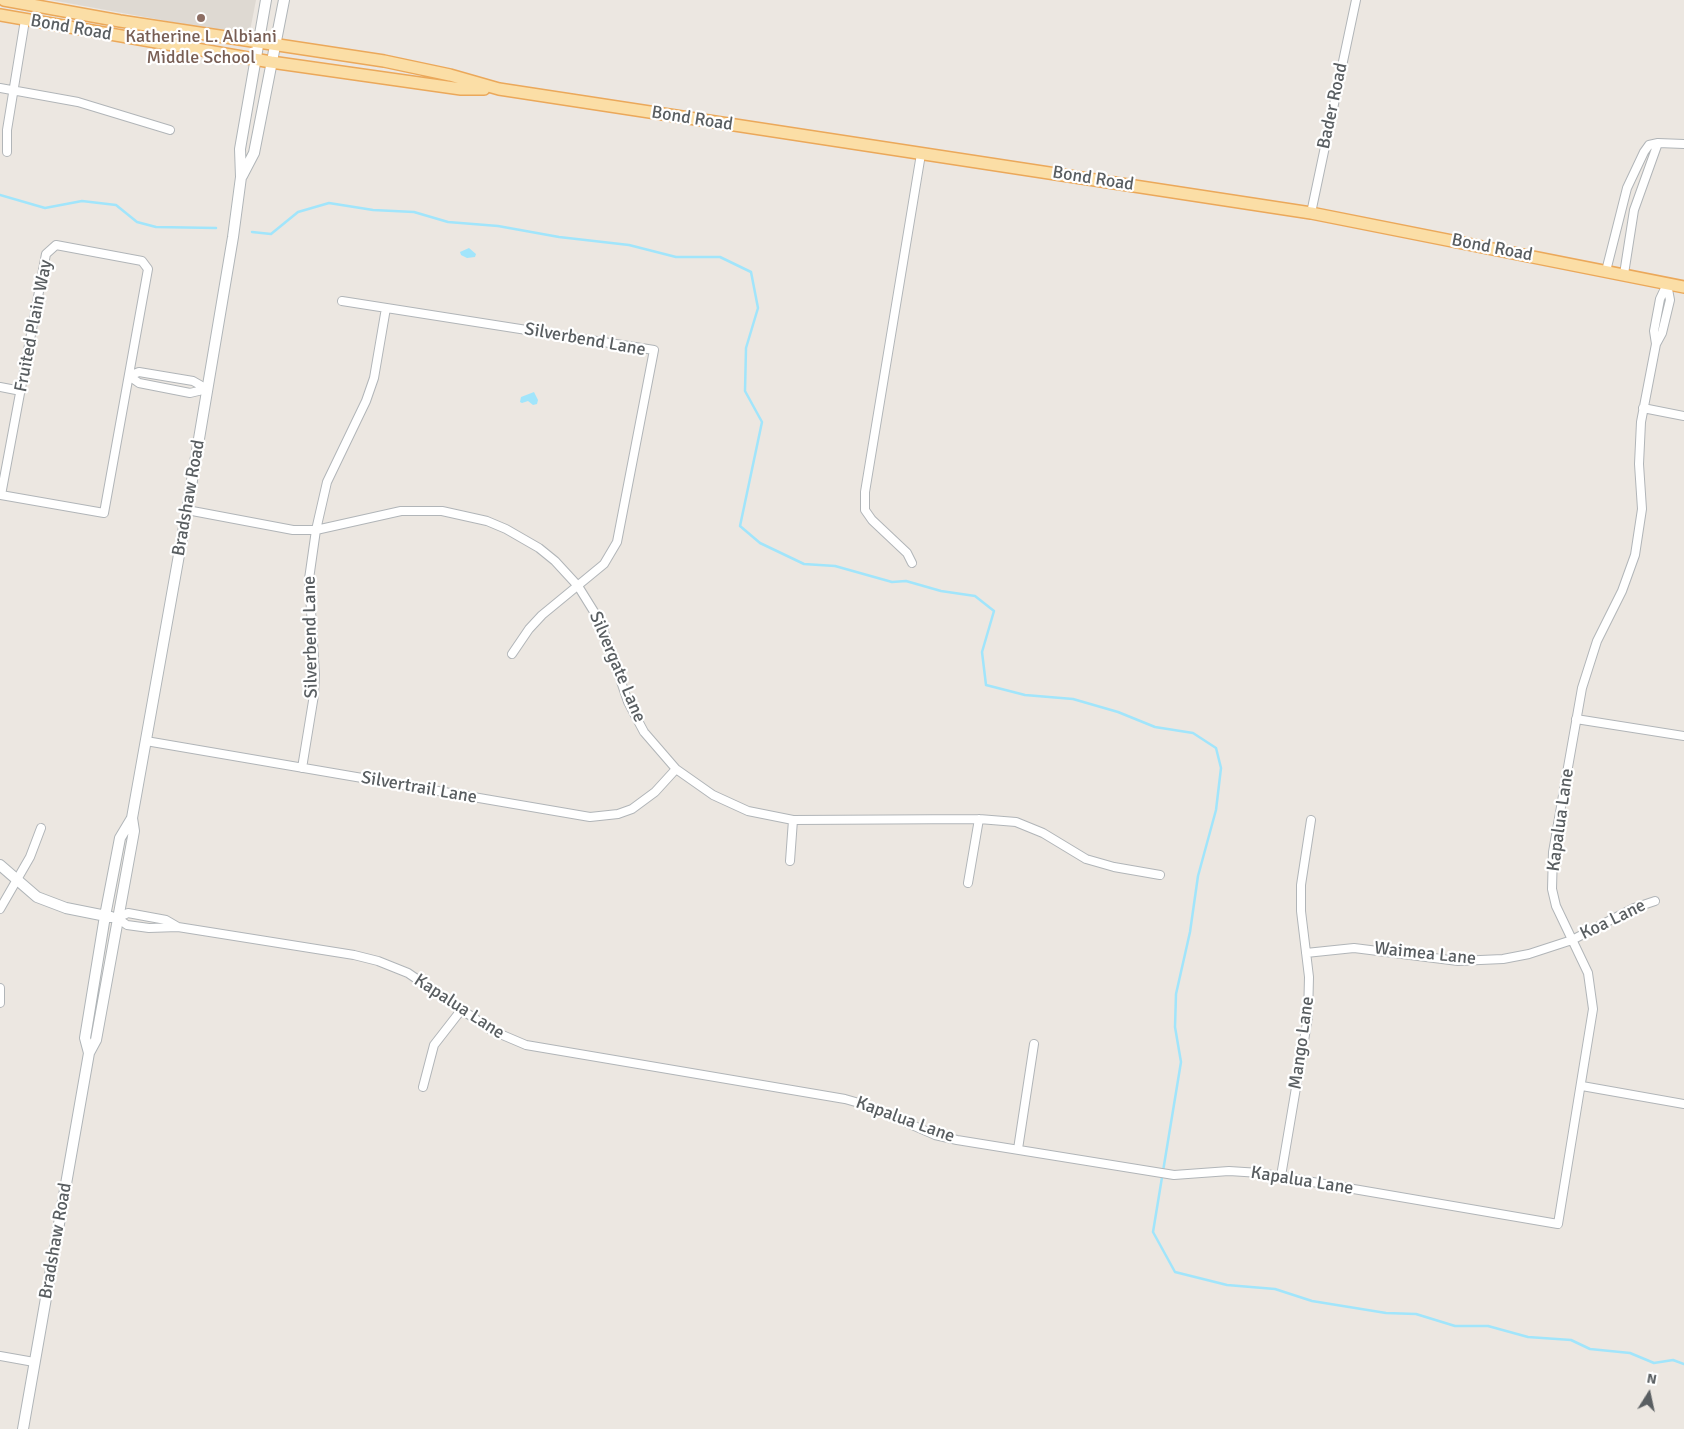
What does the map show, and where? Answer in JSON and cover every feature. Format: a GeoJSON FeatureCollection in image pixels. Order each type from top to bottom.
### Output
{"type":"FeatureCollection","features":[{"type":"Feature","properties":{"kind":"main road","name":"Bond Road"},"geometry":{"type":"LineString","coordinates":[[4,0],[120,21],[384,61],[499,90],[1311,213],[1684,287]]}},
{"type":"Feature","properties":{"kind":"main road","name":"Bradshaw Road"},"geometry":{"type":"LineString","coordinates":[[23,1429],[89,1054],[96,1040],[134,831],[132,818],[207,389],[241,177],[240,149],[266,0]]}},
{"type":"Feature","properties":{"kind":"main road","name":"Bradshaw Road"},"geometry":{"type":"LineString","coordinates":[[241,177],[254,152],[284,0]]}},
{"type":"Feature","properties":{"kind":"main road","name":"Bond Road"},"geometry":{"type":"LineString","coordinates":[[0,15],[256,60],[462,89],[499,90]]}},
{"type":"Feature","properties":{"kind":"main road"},"geometry":{"type":"LineString","coordinates":[[361,75],[388,73],[424,78],[433,72]]}},
{"type":"Feature","properties":{"kind":"main road","name":"Bradshaw Road"},"geometry":{"type":"LineString","coordinates":[[89,1054],[85,1038],[105,916],[120,838],[132,818]]}},
{"type":"Feature","properties":{"kind":"main road"},"geometry":{"type":"LineString","coordinates":[[0,865],[37,897],[66,908],[117,918]]}},
{"type":"Feature","properties":{"kind":"street","name":"Bader Road"},"geometry":{"type":"LineString","coordinates":[[1311,213],[1356,0]]}},
{"type":"Feature","properties":{"kind":"street"},"geometry":{"type":"LineString","coordinates":[[6,152],[7,130],[25,20]]}},
{"type":"Feature","properties":{"kind":"street"},"geometry":{"type":"LineString","coordinates":[[0,88],[78,102],[170,130]]}},
{"type":"Feature","properties":{"kind":"street"},"geometry":{"type":"LineString","coordinates":[[1606,271],[1627,188],[1644,152],[1649,146],[1658,143],[1684,144]]}},
{"type":"Feature","properties":{"kind":"street"},"geometry":{"type":"LineString","coordinates":[[1624,274],[1636,204],[1658,143]]}},
{"type":"Feature","properties":{"kind":"street"},"geometry":{"type":"LineString","coordinates":[[912,563],[907,553],[872,520],[865,510],[865,492],[921,154]]}},
{"type":"Feature","properties":{"kind":"street","name":"Fruited Plain Way"},"geometry":{"type":"LineString","coordinates":[[1,495],[46,254],[56,245],[142,261],[148,269],[129,376]]}},
{"type":"Feature","properties":{"kind":"street","name":"Kapalua Lane"},"geometry":{"type":"LineString","coordinates":[[117,918],[128,913],[166,920],[178,927],[354,955],[378,961],[408,973],[493,1030],[526,1045],[845,1099],[866,1105],[935,1135],[956,1140],[1174,1175],[1229,1171],[1281,1176],[1558,1224],[1592,1022],[1592,991],[1588,973],[1556,906],[1551,870],[1576,719],[1590,660],[1625,584],[1635,555],[1642,509],[1639,443],[1643,408],[1656,344],[1654,331],[1660,299],[1667,284]]}},
{"type":"Feature","properties":{"kind":"street","name":"Silverbend Lane"},"geometry":{"type":"LineString","coordinates":[[342,300],[654,350],[619,537],[604,564],[578,586]]}},
{"type":"Feature","properties":{"kind":"street","name":"Silverbend Lane"},"geometry":{"type":"LineString","coordinates":[[302,768],[314,695],[315,674],[308,579],[316,530],[329,476],[366,401],[374,378],[386,308]]}},
{"type":"Feature","properties":{"kind":"street"},"geometry":{"type":"LineString","coordinates":[[129,376],[139,372],[193,380],[207,389]]}},
{"type":"Feature","properties":{"kind":"street"},"geometry":{"type":"LineString","coordinates":[[129,376],[139,383],[190,393],[207,389]]}},
{"type":"Feature","properties":{"kind":"street"},"geometry":{"type":"LineString","coordinates":[[1,495],[104,513],[129,376]]}},
{"type":"Feature","properties":{"kind":"street"},"geometry":{"type":"LineString","coordinates":[[0,387],[21,391]]}},
{"type":"Feature","properties":{"kind":"street"},"geometry":{"type":"LineString","coordinates":[[1643,408],[1684,416]]}},
{"type":"Feature","properties":{"kind":"street","name":"Silvergate Lane"},"geometry":{"type":"LineString","coordinates":[[187,510],[293,530],[316,530],[401,510],[442,511],[466,515],[493,523],[524,538],[555,561],[578,586],[601,623],[609,642],[619,679],[635,717],[654,746],[676,769],[695,784],[728,803],[771,817],[793,820],[999,819],[1029,826],[1086,859],[1101,864],[1160,875]]}},
{"type":"Feature","properties":{"kind":"street"},"geometry":{"type":"LineString","coordinates":[[512,654],[529,629],[542,615],[578,586]]}},
{"type":"Feature","properties":{"kind":"street"},"geometry":{"type":"LineString","coordinates":[[1576,719],[1684,736]]}},
{"type":"Feature","properties":{"kind":"street","name":"Silvertrail Lane"},"geometry":{"type":"LineString","coordinates":[[146,741],[590,816],[604,816],[632,809],[655,792],[676,769]]}},
{"type":"Feature","properties":{"kind":"street"},"geometry":{"type":"LineString","coordinates":[[968,883],[979,819]]}},
{"type":"Feature","properties":{"kind":"street"},"geometry":{"type":"LineString","coordinates":[[790,861],[793,820]]}},
{"type":"Feature","properties":{"kind":"street","name":"Mango Lane"},"geometry":{"type":"LineString","coordinates":[[1281,1176],[1308,1017],[1309,977],[1301,912],[1301,885],[1311,820]]}},
{"type":"Feature","properties":{"kind":"street"},"geometry":{"type":"LineString","coordinates":[[0,909],[30,857],[41,828]]}},
{"type":"Feature","properties":{"kind":"street","name":"Koa Lane"},"geometry":{"type":"LineString","coordinates":[[1572,940],[1634,908],[1655,901]]}},
{"type":"Feature","properties":{"kind":"street","name":"Waimea Lane"},"geometry":{"type":"LineString","coordinates":[[1306,953],[1354,948],[1431,958],[1476,961],[1529,954],[1572,940]]}},
{"type":"Feature","properties":{"kind":"street"},"geometry":{"type":"LineString","coordinates":[[0,988],[0,1003]]}},
{"type":"Feature","properties":{"kind":"street"},"geometry":{"type":"LineString","coordinates":[[423,1087],[434,1045],[462,1009]]}},
{"type":"Feature","properties":{"kind":"street"},"geometry":{"type":"LineString","coordinates":[[1018,1149],[1034,1044]]}},
{"type":"Feature","properties":{"kind":"street"},"geometry":{"type":"LineString","coordinates":[[1582,1086],[1684,1104]]}},
{"type":"Feature","properties":{"kind":"street"},"geometry":{"type":"LineString","coordinates":[[0,1356],[34,1362]]}},
{"type":"Feature","properties":{"kind":"shaded area","name":"Katherine L. Albiani Middle School"},"geometry":{"type":"Polygon","coordinates":[[[51,0],[256,0],[249,36],[51,0]]]}},
{"type":"Feature","properties":{"kind":"water"},"geometry":{"type":"Polygon","coordinates":[[[469,248],[476,254],[475,257],[467,258],[461,255],[460,252],[469,248]]]}},
{"type":"Feature","properties":{"kind":"water"},"geometry":{"type":"Polygon","coordinates":[[[534,392],[538,400],[537,404],[533,405],[528,401],[520,402],[521,397],[534,392]]]}},
{"type":"Feature","properties":{"kind":"waterway"},"geometry":{"type":"LineString","coordinates":[[0,195],[45,208],[82,201],[116,205],[137,222],[156,227],[216,228]]}},
{"type":"Feature","properties":{"kind":"waterway"},"geometry":{"type":"LineString","coordinates":[[252,232],[271,234],[298,212],[329,203],[373,210],[414,212],[448,222],[498,226],[559,237],[629,245],[676,257],[720,257],[751,272],[758,308],[746,348],[745,391],[762,422],[740,526],[760,543],[804,564],[835,566],[892,582],[906,581],[941,591],[975,596],[994,611],[982,652],[986,685],[1025,695],[1073,699],[1118,712],[1155,727],[1193,733],[1216,748],[1221,768],[1216,810],[1198,876],[1190,932],[1176,994],[1175,1027],[1181,1062],[1153,1232],[1175,1272],[1227,1285],[1275,1289],[1312,1301],[1386,1313],[1416,1314],[1455,1326],[1488,1326],[1528,1337],[1571,1340],[1590,1349],[1630,1353],[1654,1363],[1673,1360],[1684,1364]]}},
{"type":"Feature","properties":{"kind":"place","name":"Katherine L. Albiani Middle School"},"geometry":{"type":"Point","coordinates":[201,18]}}]}
